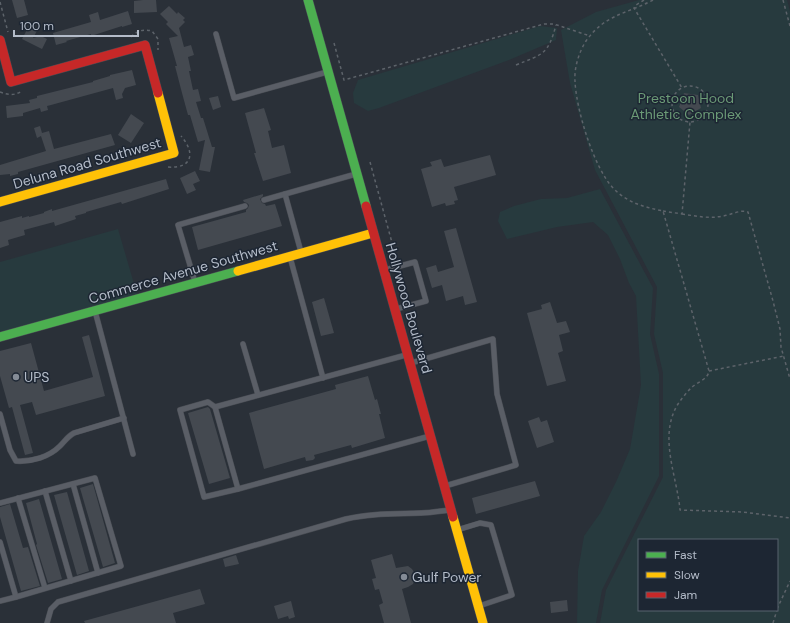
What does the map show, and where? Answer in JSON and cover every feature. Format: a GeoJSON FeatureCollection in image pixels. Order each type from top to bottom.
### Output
{"type":"FeatureCollection","features":[{"type":"Feature","properties":{"kind":"street","name":"Hollywood Boulevard"},"geometry":{"type":"LineString","coordinates":[[308,0],[483,623]]}},
{"type":"Feature","properties":{"kind":"street","name":"Deluna Road Southwest"},"geometry":{"type":"LineString","coordinates":[[0,40],[12,82],[145,45],[174,153],[0,202]]}},
{"type":"Feature","properties":{"kind":"street","name":"Commerce Avenue Southwest"},"geometry":{"type":"LineString","coordinates":[[0,337],[373,233]]}},
{"type":"Feature","properties":{"kind":"lane"},"geometry":{"type":"LineString","coordinates":[[216,34],[234,98],[328,72]]}},
{"type":"Feature","properties":{"kind":"lane"},"geometry":{"type":"LineString","coordinates":[[264,200],[357,174]]}},
{"type":"Feature","properties":{"kind":"lane"},"geometry":{"type":"LineString","coordinates":[[285,194],[301,253]]}},
{"type":"Feature","properties":{"kind":"lane"},"geometry":{"type":"LineString","coordinates":[[195,283],[178,225],[245,206]]}},
{"type":"Feature","properties":{"kind":"lane"},"geometry":{"type":"LineString","coordinates":[[289,256],[323,378]]}},
{"type":"Feature","properties":{"kind":"lane"},"geometry":{"type":"LineString","coordinates":[[384,271],[415,262],[426,301],[395,310]]}},
{"type":"Feature","properties":{"kind":"lane"},"geometry":{"type":"LineString","coordinates":[[95,310],[133,454]]}},
{"type":"Feature","properties":{"kind":"lane"},"geometry":{"type":"LineString","coordinates":[[215,407],[323,378],[493,340],[497,394],[516,465],[444,486]]}},
{"type":"Feature","properties":{"kind":"lane"},"geometry":{"type":"LineString","coordinates":[[243,344],[258,395]]}},
{"type":"Feature","properties":{"kind":"lane"},"geometry":{"type":"LineString","coordinates":[[238,490],[215,407],[208,402],[180,410],[204,497],[238,490],[430,436]]}},
{"type":"Feature","properties":{"kind":"lane"},"geometry":{"type":"LineString","coordinates":[[0,414],[10,450],[16,461],[24,462],[52,453],[62,445],[68,436],[74,433],[124,418]]}},
{"type":"Feature","properties":{"kind":"lane"},"geometry":{"type":"LineString","coordinates":[[0,503],[94,478],[121,566],[0,601]]}},
{"type":"Feature","properties":{"kind":"lane"},"geometry":{"type":"LineString","coordinates":[[73,484],[98,573]]}},
{"type":"Feature","properties":{"kind":"lane"},"geometry":{"type":"LineString","coordinates":[[45,491],[71,581]]}},
{"type":"Feature","properties":{"kind":"lane"},"geometry":{"type":"LineString","coordinates":[[18,498],[45,588]]}},
{"type":"Feature","properties":{"kind":"lane"},"geometry":{"type":"LineString","coordinates":[[47,623],[51,609],[58,602],[340,521],[360,516],[451,510]]}},
{"type":"Feature","properties":{"kind":"lane"},"geometry":{"type":"LineString","coordinates":[[456,530],[480,523],[491,525],[512,595],[478,606]]}},
{"type":"Feature","properties":{"kind":"lane"},"geometry":{"type":"LineString","coordinates":[[0,542],[2,559],[16,597]]}},
{"type":"Feature","properties":{"kind":"path"},"geometry":{"type":"LineString","coordinates":[[634,8],[644,0]]}},
{"type":"Feature","properties":{"kind":"path"},"geometry":{"type":"LineString","coordinates":[[653,0],[611,18],[600,26],[585,42],[580,54],[576,67],[576,98],[592,152],[607,181],[624,198],[647,208],[704,217],[716,217],[742,211],[748,212],[773,301],[780,329],[781,347],[790,379]]}},
{"type":"Feature","properties":{"kind":"path"},"geometry":{"type":"LineString","coordinates":[[783,0],[790,26]]}},
{"type":"Feature","properties":{"kind":"path"},"geometry":{"type":"LineString","coordinates":[[634,8],[682,88]]}},
{"type":"Feature","properties":{"kind":"path"},"geometry":{"type":"LineString","coordinates":[[334,43],[344,80],[536,25],[556,25],[590,36]]}},
{"type":"Feature","properties":{"kind":"path"},"geometry":{"type":"LineString","coordinates":[[516,65],[543,54],[553,37],[556,25]]}},
{"type":"Feature","properties":{"kind":"path"},"geometry":{"type":"LineString","coordinates":[[128,38],[143,30],[152,31],[158,38],[158,54]]}},
{"type":"Feature","properties":{"kind":"path"},"geometry":{"type":"LineString","coordinates":[[694,86],[701,89],[706,95],[708,102],[707,109],[704,116],[698,120],[690,122],[683,120],[677,116],[673,109],[675,95],[682,88],[694,86]]}},
{"type":"Feature","properties":{"kind":"path"},"geometry":{"type":"LineString","coordinates":[[682,214],[690,122]]}},
{"type":"Feature","properties":{"kind":"path"},"geometry":{"type":"LineString","coordinates":[[163,167],[179,167],[188,161],[190,149],[188,144],[181,136]]}},
{"type":"Feature","properties":{"kind":"path"},"geometry":{"type":"LineString","coordinates":[[370,162],[398,266]]}},
{"type":"Feature","properties":{"kind":"path"},"geometry":{"type":"LineString","coordinates":[[663,211],[709,371],[707,376],[691,388],[678,404],[670,423],[668,434],[672,465],[678,489],[680,510],[743,512],[790,518]]}},
{"type":"Feature","properties":{"kind":"path"},"geometry":{"type":"LineString","coordinates":[[709,371],[784,356]]}},
{"type":"Feature","properties":{"kind":"path"},"geometry":{"type":"LineString","coordinates":[[778,607],[790,581]]}},
{"type":"Feature","properties":{"kind":"path"},"geometry":{"type":"LineString","coordinates":[[773,623],[776,611]]}},
{"type":"Feature","properties":{"kind":"green space","name":"Prestoon Hood Athletic Complex"},"geometry":{"type":"Polygon","coordinates":[[[639,0],[787,0],[790,11],[790,623],[600,623],[606,590],[663,477],[663,373],[654,334],[657,287],[595,170],[570,83],[561,30],[596,12],[639,0]]]}},
{"type":"Feature","properties":{"kind":"green space"},"geometry":{"type":"Polygon","coordinates":[[[540,26],[557,28],[556,40],[509,60],[379,108],[368,111],[354,103],[353,93],[358,80],[540,26]]]}},
{"type":"Feature","properties":{"kind":"green space"},"geometry":{"type":"Polygon","coordinates":[[[600,189],[653,288],[650,334],[659,374],[659,476],[602,590],[596,623],[577,623],[578,571],[584,536],[601,512],[630,449],[641,385],[636,296],[608,235],[593,222],[557,227],[507,239],[498,221],[500,212],[514,206],[541,199],[567,198],[600,189]]]}},
{"type":"Feature","properties":{"kind":"green space"},"geometry":{"type":"Polygon","coordinates":[[[118,229],[137,294],[0,333],[0,262],[118,229]]]}},
{"type":"Feature","properties":{"kind":"building"},"geometry":{"type":"Polygon","coordinates":[[[12,0],[24,0],[28,15],[17,18],[12,0]]]}},
{"type":"Feature","properties":{"kind":"building"},"geometry":{"type":"Polygon","coordinates":[[[156,0],[157,12],[134,13],[134,1],[156,0]]]}},
{"type":"Feature","properties":{"kind":"building"},"geometry":{"type":"Polygon","coordinates":[[[169,6],[177,14],[178,12],[185,18],[183,20],[185,22],[179,28],[184,47],[191,45],[194,55],[188,57],[193,90],[198,89],[201,101],[196,102],[201,118],[203,118],[212,147],[215,147],[210,172],[199,170],[205,140],[198,142],[182,93],[175,66],[177,66],[169,38],[178,36],[166,24],[168,22],[160,14],[169,6]]]}},
{"type":"Feature","properties":{"kind":"building"},"geometry":{"type":"Polygon","coordinates":[[[128,11],[132,24],[91,36],[91,34],[56,45],[53,33],[91,22],[89,15],[98,12],[100,20],[128,11]]]}},
{"type":"Feature","properties":{"kind":"building"},"geometry":{"type":"Polygon","coordinates":[[[30,24],[38,29],[33,38],[41,36],[47,39],[42,49],[22,39],[30,24]]]}},
{"type":"Feature","properties":{"kind":"building"},"geometry":{"type":"Polygon","coordinates":[[[132,70],[136,85],[125,88],[122,94],[123,98],[116,100],[113,88],[47,106],[48,110],[41,112],[40,108],[23,113],[23,116],[7,118],[6,106],[30,103],[29,100],[37,98],[37,96],[93,82],[110,75],[132,70]]]}},
{"type":"Feature","properties":{"kind":"building"},"geometry":{"type":"Polygon","coordinates":[[[684,93],[698,95],[701,108],[689,115],[679,107],[684,93]]]}},
{"type":"Feature","properties":{"kind":"building"},"geometry":{"type":"Polygon","coordinates":[[[218,96],[221,107],[213,110],[209,98],[218,96]]]}},
{"type":"Feature","properties":{"kind":"building"},"geometry":{"type":"Polygon","coordinates":[[[264,108],[271,130],[268,131],[272,148],[284,145],[291,173],[263,181],[254,153],[256,153],[245,113],[264,108]]]}},
{"type":"Feature","properties":{"kind":"building"},"geometry":{"type":"Polygon","coordinates":[[[131,114],[144,123],[131,143],[118,135],[131,114]]]}},
{"type":"Feature","properties":{"kind":"building"},"geometry":{"type":"Polygon","coordinates":[[[40,126],[42,133],[49,131],[54,149],[111,134],[115,145],[18,172],[18,174],[10,176],[10,174],[0,175],[0,165],[46,151],[41,136],[37,138],[34,128],[40,126]]]}},
{"type":"Feature","properties":{"kind":"building"},"geometry":{"type":"Polygon","coordinates":[[[490,155],[496,175],[454,187],[458,200],[454,201],[455,204],[446,206],[445,203],[432,207],[421,169],[432,166],[430,162],[441,159],[444,167],[490,155]]]}},
{"type":"Feature","properties":{"kind":"building"},"geometry":{"type":"Polygon","coordinates":[[[195,171],[200,181],[193,184],[196,190],[187,194],[180,178],[195,171]]]}},
{"type":"Feature","properties":{"kind":"building"},"geometry":{"type":"Polygon","coordinates":[[[166,179],[169,189],[122,204],[121,202],[86,212],[75,216],[76,219],[55,226],[54,222],[24,230],[25,235],[8,240],[9,245],[0,248],[0,222],[22,216],[22,218],[29,217],[52,209],[52,211],[166,179]]]}},
{"type":"Feature","properties":{"kind":"building"},"geometry":{"type":"Polygon","coordinates":[[[263,194],[260,199],[262,203],[266,206],[275,204],[282,226],[198,250],[192,227],[246,212],[249,205],[243,200],[263,194]]]}},
{"type":"Feature","properties":{"kind":"building"},"geometry":{"type":"Polygon","coordinates":[[[456,228],[477,302],[465,305],[463,296],[446,301],[442,285],[432,288],[426,268],[436,265],[438,272],[454,267],[444,231],[456,228]]]}},
{"type":"Feature","properties":{"kind":"building"},"geometry":{"type":"Polygon","coordinates":[[[324,298],[334,333],[321,336],[312,302],[324,298]]]}},
{"type":"Feature","properties":{"kind":"building"},"geometry":{"type":"Polygon","coordinates":[[[550,302],[557,323],[566,321],[570,332],[559,335],[563,351],[558,353],[566,381],[547,386],[527,313],[542,309],[541,305],[550,302]]]}},
{"type":"Feature","properties":{"kind":"building"},"geometry":{"type":"Polygon","coordinates":[[[89,335],[105,396],[36,415],[32,402],[20,405],[33,453],[25,455],[12,407],[9,408],[0,376],[0,351],[31,343],[44,391],[93,377],[82,337],[89,335]]]}},
{"type":"Feature","properties":{"kind":"building"},"geometry":{"type":"Polygon","coordinates":[[[368,376],[375,400],[377,399],[385,438],[352,448],[351,445],[314,455],[315,458],[313,460],[306,461],[305,457],[264,469],[249,413],[336,389],[335,385],[368,376]]]}},
{"type":"Feature","properties":{"kind":"building"},"geometry":{"type":"Polygon","coordinates":[[[208,407],[210,409],[230,478],[209,484],[188,413],[208,407]]]}},
{"type":"Feature","properties":{"kind":"building"},"geometry":{"type":"Polygon","coordinates":[[[539,417],[541,422],[547,420],[554,442],[537,448],[528,421],[539,417]]]}},
{"type":"Feature","properties":{"kind":"building"},"geometry":{"type":"Polygon","coordinates":[[[535,481],[540,496],[476,514],[472,498],[535,481]]]}},
{"type":"Feature","properties":{"kind":"building"},"geometry":{"type":"Polygon","coordinates":[[[93,484],[115,563],[103,567],[80,488],[93,484]]]}},
{"type":"Feature","properties":{"kind":"building"},"geometry":{"type":"Polygon","coordinates":[[[67,492],[89,571],[77,575],[54,495],[67,492]]]}},
{"type":"Feature","properties":{"kind":"building"},"geometry":{"type":"Polygon","coordinates":[[[39,499],[62,579],[48,583],[36,545],[37,544],[26,503],[39,499]]]}},
{"type":"Feature","properties":{"kind":"building"},"geometry":{"type":"Polygon","coordinates":[[[10,504],[23,548],[28,547],[40,586],[21,591],[0,517],[0,507],[10,504]]]}},
{"type":"Feature","properties":{"kind":"building"},"geometry":{"type":"Polygon","coordinates":[[[392,554],[396,568],[408,566],[415,574],[413,584],[402,589],[411,623],[384,623],[379,605],[383,603],[379,589],[375,590],[372,579],[376,578],[371,560],[392,554]]]}},
{"type":"Feature","properties":{"kind":"building"},"geometry":{"type":"Polygon","coordinates":[[[236,555],[239,564],[225,567],[223,559],[236,555]]]}},
{"type":"Feature","properties":{"kind":"building"},"geometry":{"type":"Polygon","coordinates":[[[200,589],[205,604],[173,613],[176,623],[85,623],[84,621],[200,589]]]}},
{"type":"Feature","properties":{"kind":"building"},"geometry":{"type":"Polygon","coordinates":[[[567,600],[568,611],[551,613],[550,602],[567,600]]]}},
{"type":"Feature","properties":{"kind":"building"},"geometry":{"type":"Polygon","coordinates":[[[291,601],[295,617],[289,619],[288,616],[278,619],[274,606],[291,601]]]}},
{"type":"Feature","properties":{"kind":"traffic: fast"},"geometry":{"type":"LineString","coordinates":[[308,0],[366,206]]}},
{"type":"Feature","properties":{"kind":"traffic: fast"},"geometry":{"type":"LineString","coordinates":[[0,337],[238,271]]}},
{"type":"Feature","properties":{"kind":"traffic: slow"},"geometry":{"type":"LineString","coordinates":[[0,202],[174,153],[158,93]]}},
{"type":"Feature","properties":{"kind":"traffic: slow"},"geometry":{"type":"LineString","coordinates":[[238,271],[373,233]]}},
{"type":"Feature","properties":{"kind":"traffic: slow"},"geometry":{"type":"LineString","coordinates":[[453,517],[483,623]]}},
{"type":"Feature","properties":{"kind":"traffic: jam"},"geometry":{"type":"LineString","coordinates":[[0,40],[11,82],[145,45],[158,93]]}},
{"type":"Feature","properties":{"kind":"traffic: jam"},"geometry":{"type":"LineString","coordinates":[[366,206],[453,517]]}},
{"type":"Feature","properties":{"kind":"place","name":"UPS"},"geometry":{"type":"Point","coordinates":[16,377]}},
{"type":"Feature","properties":{"kind":"place","name":"Gulf Power"},"geometry":{"type":"Point","coordinates":[404,577]}}]}
